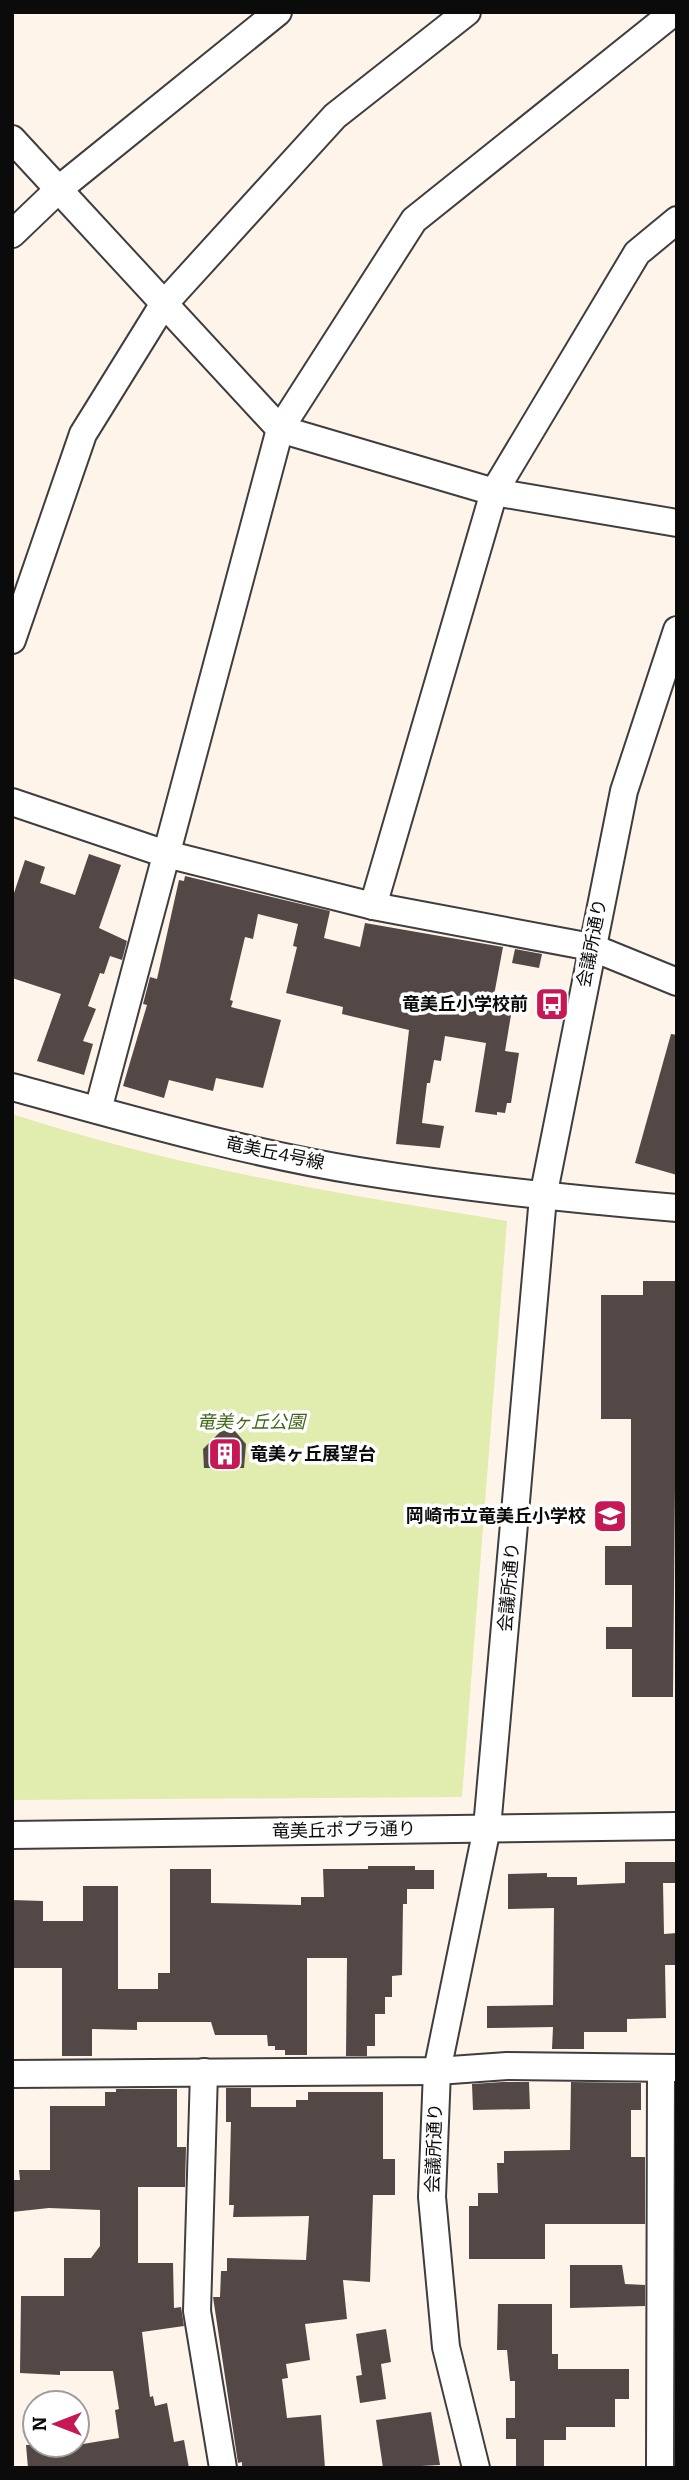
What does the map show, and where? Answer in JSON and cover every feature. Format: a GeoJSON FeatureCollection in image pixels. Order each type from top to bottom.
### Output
{"type":"FeatureCollection","features":[{"type":"Feature","properties":{"kind":"street"},"geometry":{"type":"LineString","coordinates":[[12,233],[59,189],[278,12]]}},
{"type":"Feature","properties":{"kind":"street"},"geometry":{"type":"LineString","coordinates":[[12,640],[83,434],[163,305],[335,117],[467,12]]}},
{"type":"Feature","properties":{"kind":"street"},"geometry":{"type":"LineString","coordinates":[[98,1110],[280,429],[414,220],[674,12]]}},
{"type":"Feature","properties":{"kind":"street"},"geometry":{"type":"LineString","coordinates":[[12,139],[280,429],[494,492],[677,523]]}},
{"type":"Feature","properties":{"kind":"street"},"geometry":{"type":"LineString","coordinates":[[373,906],[494,492],[637,253],[677,220]]}},
{"type":"Feature","properties":{"kind":"street","name":"会議所通り"},"geometry":{"type":"LineString","coordinates":[[476,2468],[446,2347],[432,2197],[437,2071],[488,1828],[543,1197],[624,791],[677,630]]}},
{"type":"Feature","properties":{"kind":"street"},"geometry":{"type":"LineString","coordinates":[[12,802],[166,855],[373,906],[591,947],[677,982]]}},
{"type":"Feature","properties":{"kind":"street","name":"竜美丘4号線"},"geometry":{"type":"LineString","coordinates":[[12,1087],[176,1132],[358,1171],[543,1197],[677,1208]]}},
{"type":"Feature","properties":{"kind":"street","name":"竜美丘ポプラ通り"},"geometry":{"type":"LineString","coordinates":[[12,1835],[677,1826]]}},
{"type":"Feature","properties":{"kind":"street"},"geometry":{"type":"LineString","coordinates":[[12,2074],[437,2071],[506,2066],[669,2068],[660,2468]]}},
{"type":"Feature","properties":{"kind":"street"},"geometry":{"type":"LineString","coordinates":[[204,2072],[197,2311],[223,2468]]}},
{"type":"Feature","properties":{"kind":"green space","name":"竜美ヶ丘公園"},"geometry":{"type":"Polygon","coordinates":[[[12,1114],[73,1133],[195,1164],[319,1189],[507,1221],[462,1797],[12,1800],[12,1114]]]}},
{"type":"Feature","properties":{"kind":"building"},"geometry":{"type":"Polygon","coordinates":[[[89,854],[121,865],[99,928],[127,941],[122,960],[110,956],[104,974],[100,973],[88,1006],[96,1009],[83,1041],[93,1044],[84,1075],[37,1061],[61,994],[12,978],[12,899],[25,860],[45,867],[40,883],[75,895],[89,854]]]}},
{"type":"Feature","properties":{"kind":"building"},"geometry":{"type":"Polygon","coordinates":[[[185,876],[330,911],[324,938],[360,947],[365,923],[503,947],[492,1006],[512,1009],[505,1051],[519,1053],[511,1103],[507,1103],[505,1113],[497,1112],[497,1115],[475,1112],[486,1043],[445,1036],[441,1061],[434,1060],[430,1083],[427,1083],[422,1123],[444,1126],[440,1148],[396,1144],[409,1030],[342,1014],[343,1007],[286,993],[297,947],[293,946],[298,924],[258,914],[253,939],[245,937],[230,1000],[233,1001],[231,1007],[281,1020],[263,1088],[216,1078],[213,1091],[169,1080],[164,1098],[123,1086],[147,1005],[143,1004],[150,977],[157,979],[179,880],[184,881],[185,876]]]}},
{"type":"Feature","properties":{"kind":"building"},"geometry":{"type":"Polygon","coordinates":[[[515,949],[542,954],[539,968],[512,963],[515,949]]]}},
{"type":"Feature","properties":{"kind":"building"},"geometry":{"type":"Polygon","coordinates":[[[671,1034],[677,1035],[677,1175],[635,1163],[671,1034]]]}},
{"type":"Feature","properties":{"kind":"building"},"geometry":{"type":"Polygon","coordinates":[[[643,1281],[677,1281],[673,1697],[632,1697],[632,1649],[606,1649],[606,1627],[632,1627],[632,1585],[605,1585],[605,1546],[631,1546],[631,1419],[601,1419],[601,1295],[643,1295],[643,1281]]]}},
{"type":"Feature","properties":{"kind":"building","name":"竜美ヶ丘展望台"},"geometry":{"type":"Polygon","coordinates":[[[222,1430],[235,1431],[246,1444],[244,1468],[204,1468],[203,1449],[222,1430]]]}},
{"type":"Feature","properties":{"kind":"building"},"geometry":{"type":"Polygon","coordinates":[[[625,1862],[677,1862],[677,1883],[663,1883],[664,1934],[677,1933],[677,1965],[665,1965],[666,2018],[627,2019],[627,2032],[584,2032],[584,2049],[552,2049],[553,2027],[487,2028],[487,2006],[553,2005],[554,1908],[508,1909],[508,1874],[547,1873],[547,1877],[577,1877],[577,1885],[625,1883],[625,1862]]]}},
{"type":"Feature","properties":{"kind":"building"},"geometry":{"type":"Polygon","coordinates":[[[368,1866],[415,1866],[415,1870],[434,1870],[434,1889],[407,1889],[407,1904],[403,1904],[402,1975],[392,1976],[392,1997],[385,1997],[385,2014],[375,2014],[375,2046],[367,2046],[367,2056],[346,2056],[347,1958],[307,1958],[307,2055],[285,2055],[285,2050],[275,2050],[275,2046],[268,2046],[267,2035],[215,2035],[211,2022],[137,2022],[137,2030],[92,2029],[92,2056],[62,2056],[62,1968],[12,1968],[12,1900],[43,1901],[43,1921],[83,1921],[83,1886],[118,1886],[118,1989],[158,1989],[158,1973],[170,1973],[170,1869],[211,1869],[211,1903],[301,1905],[301,1897],[324,1897],[323,1869],[368,1869],[368,1866]]]}},
{"type":"Feature","properties":{"kind":"building"},"geometry":{"type":"Polygon","coordinates":[[[529,2082],[530,2109],[473,2110],[472,2084],[529,2082]]]}},
{"type":"Feature","properties":{"kind":"building"},"geometry":{"type":"Polygon","coordinates":[[[571,2082],[641,2083],[641,2110],[631,2110],[631,2157],[645,2157],[645,2224],[545,2224],[545,2259],[469,2259],[469,2206],[478,2206],[478,2193],[498,2193],[497,2163],[504,2163],[504,2151],[570,2150],[571,2082]]]}},
{"type":"Feature","properties":{"kind":"building"},"geometry":{"type":"Polygon","coordinates":[[[226,2088],[251,2088],[251,2107],[296,2107],[296,2100],[308,2100],[308,2092],[383,2092],[383,2159],[395,2159],[395,2195],[373,2195],[370,2282],[343,2280],[347,2319],[305,2324],[310,2360],[286,2364],[288,2378],[282,2379],[287,2418],[321,2415],[325,2468],[242,2468],[242,2462],[238,2463],[213,2297],[220,2297],[221,2271],[227,2271],[227,2258],[306,2260],[309,2216],[233,2217],[234,2205],[229,2205],[231,2122],[226,2122],[226,2088]]]}},
{"type":"Feature","properties":{"kind":"building"},"geometry":{"type":"Polygon","coordinates":[[[116,2089],[177,2089],[177,2147],[186,2147],[185,2187],[138,2187],[138,2263],[173,2263],[174,2308],[181,2307],[184,2326],[142,2332],[150,2397],[153,2396],[155,2406],[167,2403],[174,2442],[184,2440],[189,2468],[28,2468],[27,2459],[91,2459],[91,2443],[119,2438],[115,2410],[119,2409],[113,2371],[60,2371],[60,2375],[20,2373],[21,2296],[64,2296],[64,2258],[91,2258],[100,2246],[100,2210],[49,2208],[12,2212],[12,2180],[20,2180],[19,2170],[50,2170],[50,2106],[105,2106],[105,2092],[116,2092],[116,2089]]]}},
{"type":"Feature","properties":{"kind":"building"},"geometry":{"type":"Polygon","coordinates":[[[570,2265],[622,2265],[625,2284],[645,2285],[645,2306],[570,2308],[570,2265]]]}},
{"type":"Feature","properties":{"kind":"building"},"geometry":{"type":"Polygon","coordinates":[[[498,2304],[552,2304],[552,2354],[558,2354],[558,2369],[629,2369],[629,2399],[615,2399],[615,2427],[566,2427],[566,2440],[544,2440],[544,2468],[516,2468],[516,2439],[506,2439],[506,2418],[515,2418],[515,2381],[510,2381],[507,2350],[497,2350],[498,2304]]]}},
{"type":"Feature","properties":{"kind":"building"},"geometry":{"type":"Polygon","coordinates":[[[386,2329],[391,2362],[381,2364],[386,2399],[360,2403],[356,2376],[362,2375],[356,2334],[386,2329]]]}},
{"type":"Feature","properties":{"kind":"building"},"geometry":{"type":"Polygon","coordinates":[[[431,2412],[440,2465],[383,2468],[376,2420],[431,2412]]]}},
{"type":"Feature","properties":{"kind":"place","name":"竜美丘小学校前"},"geometry":{"type":"Point","coordinates":[552,1004]}},
{"type":"Feature","properties":{"kind":"place","name":"竜美ヶ丘展望台"},"geometry":{"type":"Point","coordinates":[225,1454]}},
{"type":"Feature","properties":{"kind":"place","name":"岡崎市立竜美丘小学校"},"geometry":{"type":"Point","coordinates":[610,1516]}}]}
